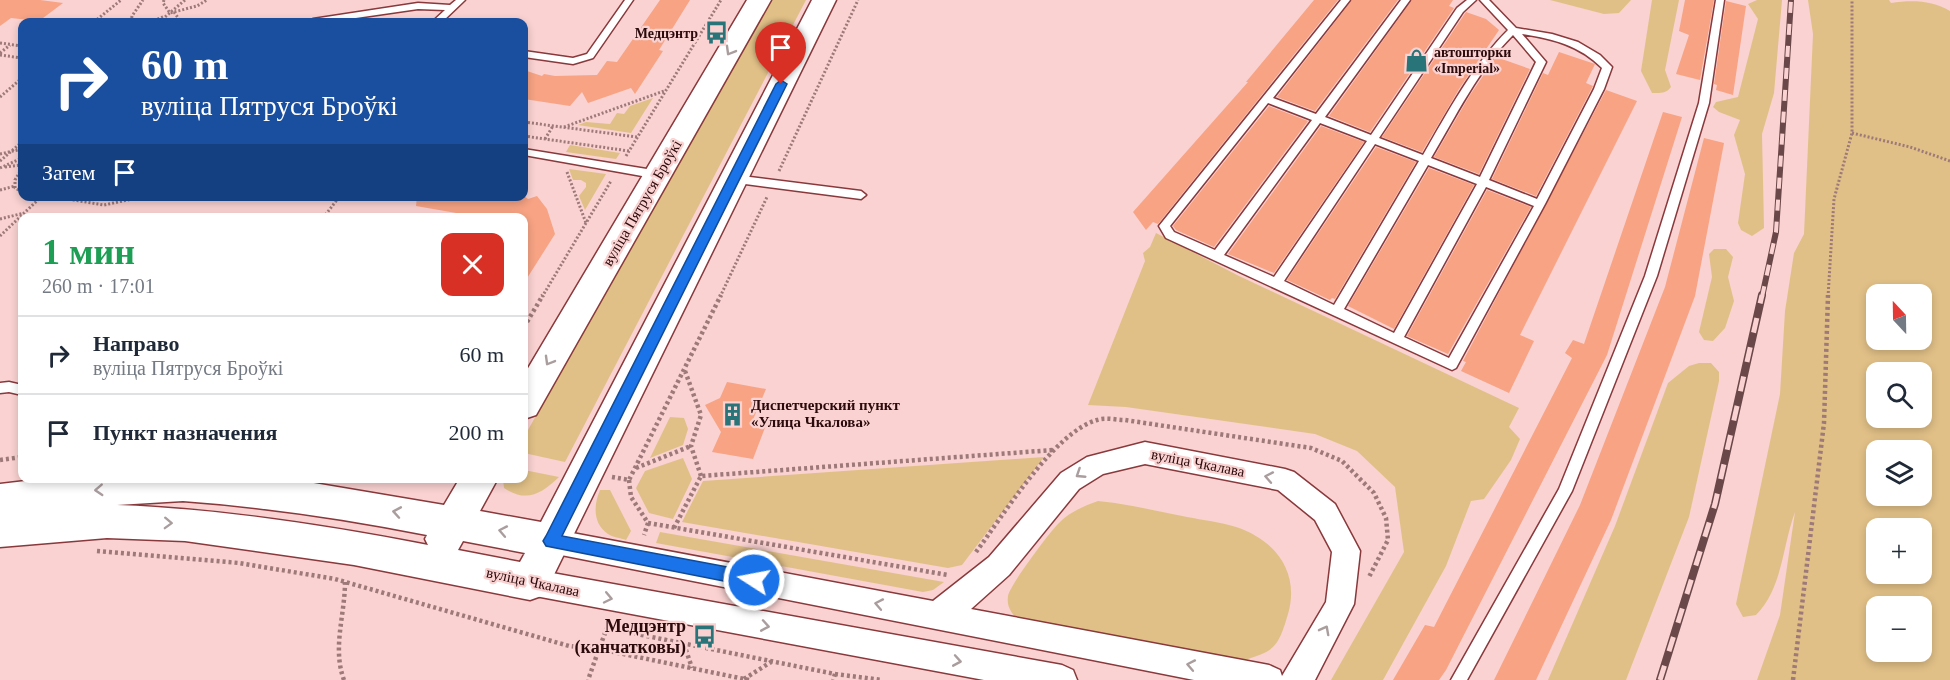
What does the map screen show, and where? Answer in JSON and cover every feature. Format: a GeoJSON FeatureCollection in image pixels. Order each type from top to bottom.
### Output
{"type":"FeatureCollection","features":[{"type":"Feature","properties":{"kind":"main road","name":"вуліца Пятруся Броўкі"},"geometry":{"type":"LineString","coordinates":[[528,398],[759,0]]}},
{"type":"Feature","properties":{"kind":"main road"},"geometry":{"type":"LineString","coordinates":[[530,582],[824,0]]}},
{"type":"Feature","properties":{"kind":"main road"},"geometry":{"type":"LineString","coordinates":[[431,561],[477,483]]}},
{"type":"Feature","properties":{"kind":"main road"},"geometry":{"type":"LineString","coordinates":[[0,500],[83,491],[183,485],[255,490],[454,522],[551,541]]}},
{"type":"Feature","properties":{"kind":"main road","name":"вуліца Чкалава"},"geometry":{"type":"LineString","coordinates":[[0,530],[107,521],[185,524],[354,548],[431,561],[530,582]]}},
{"type":"Feature","properties":{"kind":"street","name":"вуліца Чкалава"},"geometry":{"type":"LineString","coordinates":[[936,616],[956,603],[999,566],[1070,482],[1096,465],[1144,453],[1286,480],[1325,512],[1346,551],[1340,603],[1303,673],[1296,680]]}},
{"type":"Feature","properties":{"kind":"street"},"geometry":{"type":"LineString","coordinates":[[551,541],[1269,680]]}},
{"type":"Feature","properties":{"kind":"street","name":"вуліца Чкалава"},"geometry":{"type":"LineString","coordinates":[[530,582],[1062,680]]}},
{"type":"Feature","properties":{"kind":"lane"},"geometry":{"type":"LineString","coordinates":[[368,0],[368,13]]}},
{"type":"Feature","properties":{"kind":"lane"},"geometry":{"type":"LineString","coordinates":[[442,18],[461,0]]}},
{"type":"Feature","properties":{"kind":"lane"},"geometry":{"type":"LineString","coordinates":[[528,54],[573,60],[590,56],[630,0]]}},
{"type":"Feature","properties":{"kind":"lane"},"geometry":{"type":"LineString","coordinates":[[1346,0],[1164,226],[1170,235],[1337,310],[1452,365],[1540,204],[1599,89],[1607,67],[1597,57],[1565,38],[1513,30]]}},
{"type":"Feature","properties":{"kind":"lane"},"geometry":{"type":"LineString","coordinates":[[1217,256],[1406,0]]}},
{"type":"Feature","properties":{"kind":"lane"},"geometry":{"type":"LineString","coordinates":[[1276,282],[1460,10],[1472,0]]}},
{"type":"Feature","properties":{"kind":"lane"},"geometry":{"type":"LineString","coordinates":[[1397,339],[1483,182],[1541,62],[1484,0]]}},
{"type":"Feature","properties":{"kind":"lane"},"geometry":{"type":"LineString","coordinates":[[1459,680],[1565,491],[1651,276],[1704,103],[1720,0]]}},
{"type":"Feature","properties":{"kind":"lane"},"geometry":{"type":"LineString","coordinates":[[337,18],[418,6],[453,8]]}},
{"type":"Feature","properties":{"kind":"lane"},"geometry":{"type":"LineString","coordinates":[[1337,310],[1472,80],[1496,47],[1513,30]]}},
{"type":"Feature","properties":{"kind":"lane"},"geometry":{"type":"LineString","coordinates":[[1267,99],[1540,204]]}},
{"type":"Feature","properties":{"kind":"lane"},"geometry":{"type":"LineString","coordinates":[[528,153],[659,175]]}},
{"type":"Feature","properties":{"kind":"lane"},"geometry":{"type":"LineString","coordinates":[[734,179],[861,195]]}},
{"type":"Feature","properties":{"kind":"lane"},"geometry":{"type":"LineString","coordinates":[[0,388],[18,389]]}},
{"type":"Feature","properties":{"kind":"path"},"geometry":{"type":"LineString","coordinates":[[99,18],[121,0]]}},
{"type":"Feature","properties":{"kind":"path"},"geometry":{"type":"LineString","coordinates":[[132,18],[143,0]]}},
{"type":"Feature","properties":{"kind":"path"},"geometry":{"type":"LineString","coordinates":[[164,0],[163,3],[176,18]]}},
{"type":"Feature","properties":{"kind":"path"},"geometry":{"type":"LineString","coordinates":[[165,18],[185,0]]}},
{"type":"Feature","properties":{"kind":"path"},"geometry":{"type":"LineString","coordinates":[[160,18],[197,6],[207,0]]}},
{"type":"Feature","properties":{"kind":"path"},"geometry":{"type":"LineString","coordinates":[[858,0],[685,370],[629,480],[631,497],[648,523],[949,576],[956,572]]}},
{"type":"Feature","properties":{"kind":"path"},"geometry":{"type":"LineString","coordinates":[[1793,680],[1824,423],[1834,199],[1852,134],[1852,0]]}},
{"type":"Feature","properties":{"kind":"path"},"geometry":{"type":"LineString","coordinates":[[169,18],[171,14]]}},
{"type":"Feature","properties":{"kind":"path"},"geometry":{"type":"LineString","coordinates":[[0,43],[18,46]]}},
{"type":"Feature","properties":{"kind":"path"},"geometry":{"type":"LineString","coordinates":[[0,54],[11,45]]}},
{"type":"Feature","properties":{"kind":"path"},"geometry":{"type":"LineString","coordinates":[[0,54],[18,57]]}},
{"type":"Feature","properties":{"kind":"path"},"geometry":{"type":"LineString","coordinates":[[0,97],[18,81]]}},
{"type":"Feature","properties":{"kind":"path"},"geometry":{"type":"LineString","coordinates":[[563,127],[666,90]]}},
{"type":"Feature","properties":{"kind":"path"},"geometry":{"type":"LineString","coordinates":[[528,123],[637,137]]}},
{"type":"Feature","properties":{"kind":"path"},"geometry":{"type":"LineString","coordinates":[[544,139],[553,126]]}},
{"type":"Feature","properties":{"kind":"path"},"geometry":{"type":"LineString","coordinates":[[1852,134],[1910,147],[1950,161]]}},
{"type":"Feature","properties":{"kind":"path"},"geometry":{"type":"LineString","coordinates":[[528,137],[629,151]]}},
{"type":"Feature","properties":{"kind":"path"},"geometry":{"type":"LineString","coordinates":[[0,161],[18,146]]}},
{"type":"Feature","properties":{"kind":"path"},"geometry":{"type":"LineString","coordinates":[[0,154],[18,150]]}},
{"type":"Feature","properties":{"kind":"path"},"geometry":{"type":"LineString","coordinates":[[0,168],[18,160]]}},
{"type":"Feature","properties":{"kind":"path"},"geometry":{"type":"LineString","coordinates":[[564,165],[586,223]]}},
{"type":"Feature","properties":{"kind":"path"},"geometry":{"type":"LineString","coordinates":[[0,168],[18,166]]}},
{"type":"Feature","properties":{"kind":"path"},"geometry":{"type":"LineString","coordinates":[[18,174],[15,180],[15,186],[18,189]]}},
{"type":"Feature","properties":{"kind":"path"},"geometry":{"type":"LineString","coordinates":[[0,190],[15,186]]}},
{"type":"Feature","properties":{"kind":"path"},"geometry":{"type":"LineString","coordinates":[[24,213],[37,201]]}},
{"type":"Feature","properties":{"kind":"path"},"geometry":{"type":"LineString","coordinates":[[80,201],[104,205],[123,201]]}},
{"type":"Feature","properties":{"kind":"path"},"geometry":{"type":"LineString","coordinates":[[327,213],[336,201]]}},
{"type":"Feature","properties":{"kind":"path"},"geometry":{"type":"LineString","coordinates":[[0,219],[18,214]]}},
{"type":"Feature","properties":{"kind":"path"},"geometry":{"type":"LineString","coordinates":[[0,236],[18,219]]}},
{"type":"Feature","properties":{"kind":"path"},"geometry":{"type":"LineString","coordinates":[[674,528],[701,476],[691,446],[701,415],[685,370]]}},
{"type":"Feature","properties":{"kind":"path"},"geometry":{"type":"LineString","coordinates":[[970,560],[1054,450],[1072,432],[1097,420],[1125,420],[1311,448],[1342,461],[1374,494],[1386,518],[1388,540],[1367,580]]}},
{"type":"Feature","properties":{"kind":"path"},"geometry":{"type":"LineString","coordinates":[[635,468],[691,446]]}},
{"type":"Feature","properties":{"kind":"path"},"geometry":{"type":"LineString","coordinates":[[701,476],[1054,450]]}},
{"type":"Feature","properties":{"kind":"path"},"geometry":{"type":"LineString","coordinates":[[0,460],[18,458]]}},
{"type":"Feature","properties":{"kind":"path"},"geometry":{"type":"LineString","coordinates":[[609,477],[629,480]]}},
{"type":"Feature","properties":{"kind":"path"},"geometry":{"type":"LineString","coordinates":[[642,542],[648,523]]}},
{"type":"Feature","properties":{"kind":"path"},"geometry":{"type":"LineString","coordinates":[[87,551],[149,554],[239,563],[345,582],[568,646],[599,649],[746,679],[772,662]]}},
{"type":"Feature","properties":{"kind":"path"},"geometry":{"type":"LineString","coordinates":[[344,680],[339,669],[337,645],[344,613],[345,582]]}},
{"type":"Feature","properties":{"kind":"path"},"geometry":{"type":"LineString","coordinates":[[588,680],[606,628],[834,677],[872,677],[882,680]]}},
{"type":"Feature","properties":{"kind":"path"},"geometry":{"type":"LineString","coordinates":[[684,644],[692,668]]}},
{"type":"Feature","properties":{"kind":"shaded area"},"geometry":{"type":"Polygon","coordinates":[[[770,0],[806,0],[565,462],[528,454],[528,430],[770,0]]]}},
{"type":"Feature","properties":{"kind":"shaded area"},"geometry":{"type":"Polygon","coordinates":[[[1550,0],[1631,0],[1619,13],[1604,14],[1550,0]]]}},
{"type":"Feature","properties":{"kind":"shaded area"},"geometry":{"type":"Polygon","coordinates":[[[1652,0],[1679,0],[1665,70],[1671,87],[1660,93],[1652,93],[1641,71],[1652,0]]]}},
{"type":"Feature","properties":{"kind":"shaded area"},"geometry":{"type":"Polygon","coordinates":[[[1757,0],[1782,0],[1774,93],[1762,134],[1764,228],[1752,236],[1741,230],[1738,223],[1745,174],[1734,135],[1740,120],[1719,112],[1713,107],[1716,102],[1738,97],[1758,19],[1748,4],[1757,0]]]}},
{"type":"Feature","properties":{"kind":"shaded area"},"geometry":{"type":"Polygon","coordinates":[[[1808,0],[1921,2],[1950,11],[1950,680],[1757,680],[1780,615],[1795,512],[1777,579],[1765,604],[1756,615],[1743,617],[1736,604],[1780,394],[1785,311],[1794,253],[1804,234],[1813,34],[1808,0]]]}},
{"type":"Feature","properties":{"kind":"shaded area"},"geometry":{"type":"Polygon","coordinates":[[[653,98],[631,133],[578,125],[586,122],[610,124],[617,113],[624,114],[630,106],[653,98]]]}},
{"type":"Feature","properties":{"kind":"shaded area"},"geometry":{"type":"Polygon","coordinates":[[[570,145],[620,153],[616,159],[566,152],[570,145]]]}},
{"type":"Feature","properties":{"kind":"shaded area"},"geometry":{"type":"Polygon","coordinates":[[[569,169],[606,174],[585,210],[579,196],[586,187],[586,183],[573,180],[569,169]]]}},
{"type":"Feature","properties":{"kind":"shaded area"},"geometry":{"type":"Polygon","coordinates":[[[1156,233],[1239,276],[1519,408],[1509,427],[1520,439],[1511,460],[1484,499],[1471,501],[1446,566],[1383,680],[1331,680],[1404,552],[1395,487],[1357,451],[1315,434],[1126,407],[1088,405],[1145,261],[1143,253],[1150,247],[1156,233]]]}},
{"type":"Feature","properties":{"kind":"shaded area"},"geometry":{"type":"Polygon","coordinates":[[[1714,249],[1726,249],[1733,257],[1728,277],[1734,301],[1725,328],[1713,341],[1704,340],[1699,332],[1712,277],[1709,254],[1714,249]]]}},
{"type":"Feature","properties":{"kind":"shaded area"},"geometry":{"type":"Polygon","coordinates":[[[1711,363],[1719,372],[1719,381],[1689,517],[1626,680],[1548,680],[1615,526],[1668,383],[1689,366],[1711,363]]]}},
{"type":"Feature","properties":{"kind":"shaded area"},"geometry":{"type":"Polygon","coordinates":[[[670,417],[684,418],[688,429],[683,445],[650,458],[670,417]]]}},
{"type":"Feature","properties":{"kind":"shaded area"},"geometry":{"type":"Polygon","coordinates":[[[1044,457],[962,565],[948,568],[682,522],[703,481],[1044,457]]]}},
{"type":"Feature","properties":{"kind":"shaded area"},"geometry":{"type":"Polygon","coordinates":[[[683,458],[692,479],[673,519],[649,513],[636,488],[645,471],[683,458]]]}},
{"type":"Feature","properties":{"kind":"shaded area"},"geometry":{"type":"Polygon","coordinates":[[[528,471],[559,477],[540,492],[527,496],[512,493],[504,488],[503,483],[528,483],[528,471]]]}},
{"type":"Feature","properties":{"kind":"shaded area"},"geometry":{"type":"Polygon","coordinates":[[[600,490],[610,490],[631,531],[626,540],[610,535],[599,524],[596,501],[600,490]]]}},
{"type":"Feature","properties":{"kind":"shaded area"},"geometry":{"type":"Polygon","coordinates":[[[1098,501],[1224,524],[1263,540],[1282,560],[1291,585],[1288,614],[1278,641],[1268,651],[1241,661],[1015,617],[1009,607],[1008,596],[1030,559],[1062,520],[1077,510],[1098,501]]]}},
{"type":"Feature","properties":{"kind":"shaded area"},"geometry":{"type":"Polygon","coordinates":[[[660,532],[944,582],[933,590],[923,592],[656,543],[660,532]]]}},
{"type":"Feature","properties":{"kind":"building"},"geometry":{"type":"Polygon","coordinates":[[[0,0],[40,0],[63,3],[43,18],[11,18],[0,26],[0,0]]]}},
{"type":"Feature","properties":{"kind":"building"},"geometry":{"type":"Polygon","coordinates":[[[660,0],[690,0],[659,50],[663,51],[635,94],[631,88],[588,103],[582,92],[570,106],[528,100],[528,71],[542,76],[544,74],[597,75],[607,61],[617,62],[660,0]]]}},
{"type":"Feature","properties":{"kind":"building"},"geometry":{"type":"Polygon","coordinates":[[[1314,0],[1338,0],[1158,224],[1153,222],[1146,230],[1133,212],[1248,82],[1246,82],[1314,0]]]}},
{"type":"Feature","properties":{"kind":"building"},"geometry":{"type":"Polygon","coordinates":[[[1352,0],[1398,0],[1315,111],[1277,97],[1352,0]]]}},
{"type":"Feature","properties":{"kind":"building"},"geometry":{"type":"Polygon","coordinates":[[[1412,0],[1453,0],[1449,6],[1454,8],[1370,132],[1329,116],[1412,0]]]}},
{"type":"Feature","properties":{"kind":"building"},"geometry":{"type":"Polygon","coordinates":[[[1685,0],[1714,0],[1700,80],[1676,74],[1689,35],[1679,31],[1685,0]]]}},
{"type":"Feature","properties":{"kind":"building"},"geometry":{"type":"Polygon","coordinates":[[[1726,1],[1746,6],[1733,95],[1716,90],[1717,85],[1714,84],[1726,1]]]}},
{"type":"Feature","properties":{"kind":"building"},"geometry":{"type":"Polygon","coordinates":[[[1466,12],[1486,19],[1499,30],[1459,89],[1422,152],[1382,137],[1466,12]]]}},
{"type":"Feature","properties":{"kind":"building"},"geometry":{"type":"Polygon","coordinates":[[[1559,52],[1595,64],[1586,83],[1593,86],[1536,196],[1492,179],[1543,73],[1548,75],[1559,52]]]}},
{"type":"Feature","properties":{"kind":"building"},"geometry":{"type":"Polygon","coordinates":[[[1496,57],[1530,69],[1479,174],[1434,157],[1470,95],[1496,57]]]}},
{"type":"Feature","properties":{"kind":"building"},"geometry":{"type":"Polygon","coordinates":[[[1606,90],[1637,101],[1520,335],[1534,341],[1509,393],[1461,371],[1466,362],[1463,361],[1606,90]]]}},
{"type":"Feature","properties":{"kind":"building"},"geometry":{"type":"Polygon","coordinates":[[[1269,106],[1308,121],[1214,247],[1176,230],[1173,226],[1269,106]]]}},
{"type":"Feature","properties":{"kind":"building"},"geometry":{"type":"Polygon","coordinates":[[[1663,112],[1682,117],[1607,355],[1446,670],[1439,680],[1393,680],[1425,625],[1434,627],[1572,358],[1565,353],[1573,340],[1584,344],[1663,112]]]}},
{"type":"Feature","properties":{"kind":"building"},"geometry":{"type":"Polygon","coordinates":[[[1321,126],[1364,142],[1274,273],[1228,254],[1321,126]]]}},
{"type":"Feature","properties":{"kind":"building"},"geometry":{"type":"Polygon","coordinates":[[[1704,138],[1724,143],[1695,296],[1611,520],[1536,680],[1494,680],[1580,505],[1665,287],[1704,138]]]}},
{"type":"Feature","properties":{"kind":"building"},"geometry":{"type":"Polygon","coordinates":[[[1376,147],[1416,162],[1335,299],[1330,300],[1287,280],[1376,147]]]}},
{"type":"Feature","properties":{"kind":"building"},"geometry":{"type":"Polygon","coordinates":[[[1429,168],[1474,185],[1394,329],[1348,306],[1429,168]]]}},
{"type":"Feature","properties":{"kind":"building"},"geometry":{"type":"Polygon","coordinates":[[[1487,190],[1531,207],[1448,354],[1407,336],[1487,190]]]}},
{"type":"Feature","properties":{"kind":"building"},"geometry":{"type":"Polygon","coordinates":[[[537,196],[547,209],[555,234],[528,277],[528,213],[456,213],[416,206],[416,201],[528,201],[537,196]]]}},
{"type":"Feature","properties":{"kind":"building","name":"Диспетчерский пункт «Улица Чкалова»"},"geometry":{"type":"Polygon","coordinates":[[[727,382],[766,389],[752,422],[766,425],[753,459],[712,452],[721,432],[705,405],[720,398],[727,382]]]}},
{"type":"Feature","properties":{"kind":"railway"},"geometry":{"type":"LineString","coordinates":[[1762,297],[1776,232],[1791,0]]}},
{"type":"Feature","properties":{"kind":"railway"},"geometry":{"type":"LineString","coordinates":[[1660,680],[1715,504],[1762,295]]}},
{"type":"Feature","properties":{"kind":"place","name":"Медцэнтр"},"geometry":{"type":"Point","coordinates":[716,33]}},
{"type":"Feature","properties":{"kind":"place","name":"автошторки «Imperial»"},"geometry":{"type":"Point","coordinates":[1416,60]}},
{"type":"Feature","properties":{"kind":"place","name":"Диспетчерский пункт «Улица Чкалова»"},"geometry":{"type":"Point","coordinates":[733,414]}},
{"type":"Feature","properties":{"kind":"place","name":"Медцэнтр (канчатковы)"},"geometry":{"type":"Point","coordinates":[704,636]}},
{"type":"Feature","properties":{"kind":"route"},"geometry":{"type":"LineString","coordinates":[[754,580],[551,541],[781,84]]}}]}
